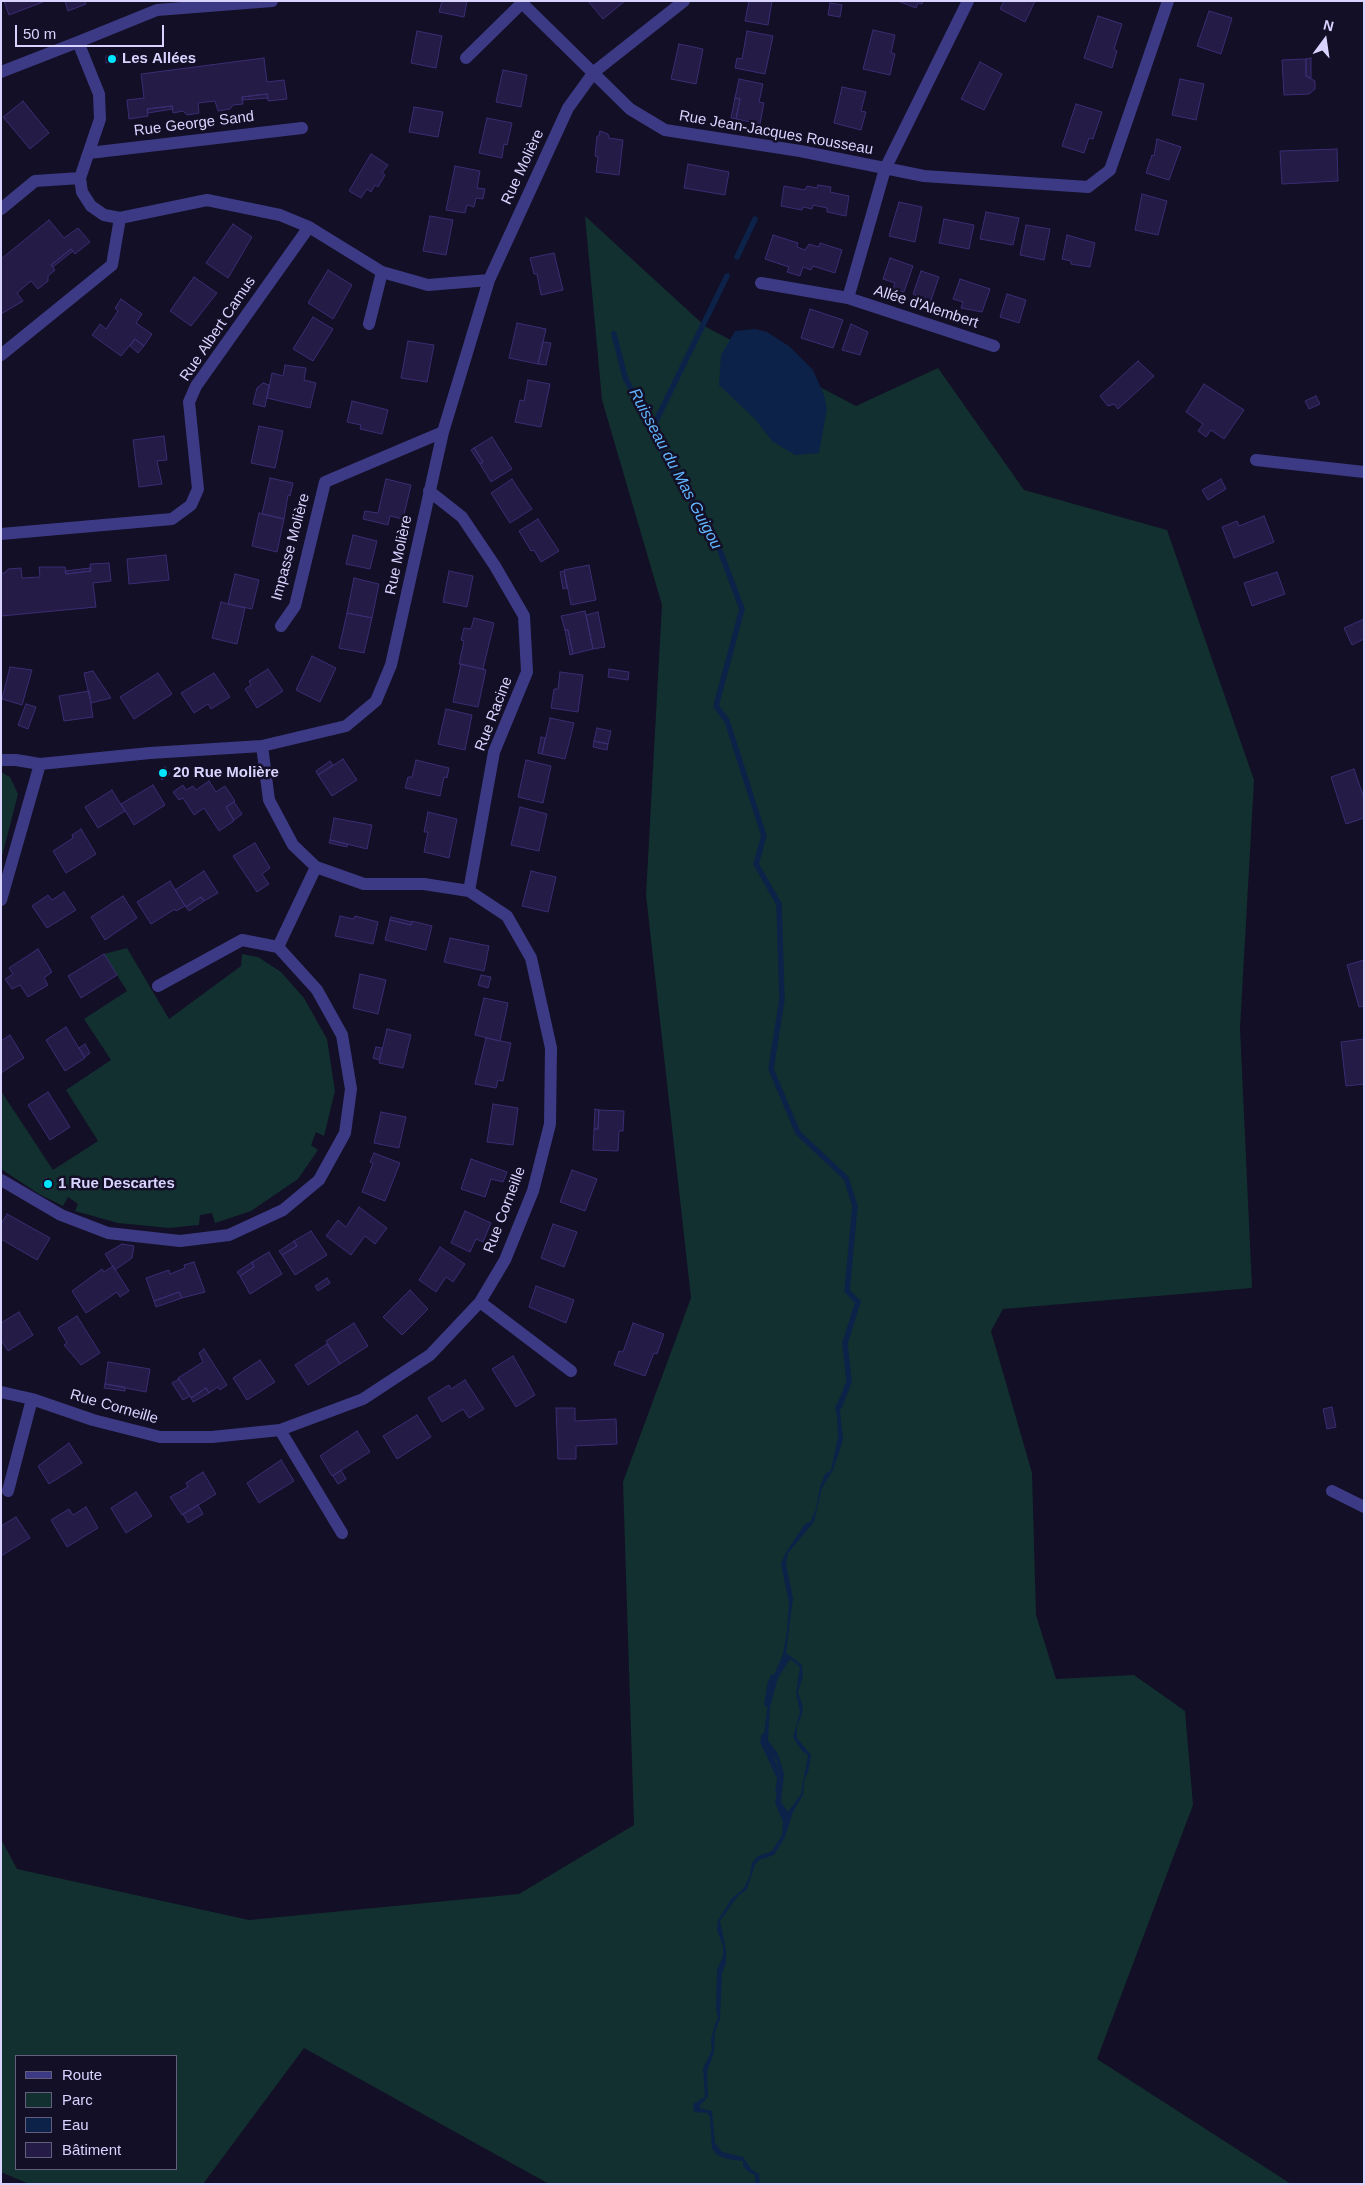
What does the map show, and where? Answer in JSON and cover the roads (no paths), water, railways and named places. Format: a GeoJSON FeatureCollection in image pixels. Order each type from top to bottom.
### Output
{"type":"FeatureCollection","features":[{"type":"Feature","properties":{"kind":"street"},"geometry":{"type":"LineString","coordinates":[[1,72],[158,10],[272,1]]}},
{"type":"Feature","properties":{"kind":"street","name":"Rue Molière"},"geometry":{"type":"LineString","coordinates":[[1,760],[16,760],[40,764],[150,753],[262,746],[346,726],[376,701],[392,665],[443,432],[489,280],[568,108],[594,72],[684,1]]}},
{"type":"Feature","properties":{"kind":"street","name":"Rue Jean-Jacques Rousseau"},"geometry":{"type":"LineString","coordinates":[[884,169],[968,1]]}},
{"type":"Feature","properties":{"kind":"street","name":"Rue Jean-Jacques Rousseau"},"geometry":{"type":"LineString","coordinates":[[466,58],[522,3],[630,109],[665,130],[800,151],[924,176],[1088,187],[1110,170],[1168,1]]}},
{"type":"Feature","properties":{"kind":"street"},"geometry":{"type":"LineString","coordinates":[[78,42],[99,94],[100,119],[80,178],[82,192],[91,206],[104,215],[120,218],[207,200],[280,215],[309,227],[382,272],[428,285],[489,280]]}},
{"type":"Feature","properties":{"kind":"street","name":"Rue George Sand"},"geometry":{"type":"LineString","coordinates":[[89,153],[302,128]]}},
{"type":"Feature","properties":{"kind":"street"},"geometry":{"type":"LineString","coordinates":[[848,298],[884,169]]}},
{"type":"Feature","properties":{"kind":"street"},"geometry":{"type":"LineString","coordinates":[[1,208],[35,182],[80,178]]}},
{"type":"Feature","properties":{"kind":"street"},"geometry":{"type":"LineString","coordinates":[[1,355],[112,265],[120,218]]}},
{"type":"Feature","properties":{"kind":"street","name":"Rue Albert Camus"},"geometry":{"type":"LineString","coordinates":[[1,534],[172,519],[191,505],[198,489],[189,402],[196,386],[309,227]]}},
{"type":"Feature","properties":{"kind":"street"},"geometry":{"type":"LineString","coordinates":[[369,324],[382,272]]}},
{"type":"Feature","properties":{"kind":"street","name":"Allée d'Alembert"},"geometry":{"type":"LineString","coordinates":[[761,283],[848,298],[994,346]]}},
{"type":"Feature","properties":{"kind":"street","name":"Impasse Molière"},"geometry":{"type":"LineString","coordinates":[[281,626],[295,606],[325,482],[443,432]]}},
{"type":"Feature","properties":{"kind":"street"},"geometry":{"type":"LineString","coordinates":[[1256,460],[1364,472]]}},
{"type":"Feature","properties":{"kind":"street","name":"Rue Racine"},"geometry":{"type":"LineString","coordinates":[[430,491],[462,516],[495,566],[524,616],[527,672],[494,752],[469,891]]}},
{"type":"Feature","properties":{"kind":"street","name":"Rue Corneille"},"geometry":{"type":"LineString","coordinates":[[1,1392],[32,1399],[93,1420],[160,1437],[212,1437],[280,1430],[363,1399],[430,1355],[480,1302],[505,1260],[533,1191],[550,1124],[551,1048],[531,958],[507,916],[469,891],[424,884],[364,884],[316,867],[292,845],[269,800],[262,746]]}},
{"type":"Feature","properties":{"kind":"street"},"geometry":{"type":"LineString","coordinates":[[1,900],[40,764]]}},
{"type":"Feature","properties":{"kind":"street"},"geometry":{"type":"LineString","coordinates":[[278,947],[316,867]]}},
{"type":"Feature","properties":{"kind":"street"},"geometry":{"type":"LineString","coordinates":[[1,1180],[60,1215],[108,1233],[180,1241],[229,1235],[283,1210],[319,1180],[345,1133],[350,1089],[342,1035],[317,990],[278,947],[242,940],[158,986]]}},
{"type":"Feature","properties":{"kind":"street"},"geometry":{"type":"LineString","coordinates":[[480,1302],[571,1371]]}},
{"type":"Feature","properties":{"kind":"street"},"geometry":{"type":"LineString","coordinates":[[8,1491],[32,1399]]}},
{"type":"Feature","properties":{"kind":"street"},"geometry":{"type":"LineString","coordinates":[[280,1430],[342,1533]]}},
{"type":"Feature","properties":{"kind":"street"},"geometry":{"type":"LineString","coordinates":[[1332,1491],[1364,1507]]}},
{"type":"Feature","properties":{"kind":"water"},"geometry":{"type":"Polygon","coordinates":[[[755,329],[767,332],[789,346],[813,370],[824,395],[827,409],[819,453],[795,455],[772,441],[755,419],[719,385],[721,355],[735,331],[755,329]]]}},
{"type":"Feature","properties":{"kind":"water"},"geometry":{"type":"Polygon","coordinates":[[[840,1397],[844,1401],[840,1411],[843,1439],[838,1456],[833,1470],[822,1488],[814,1522],[788,1553],[786,1564],[793,1598],[786,1653],[802,1665],[803,1676],[798,1692],[803,1707],[797,1726],[797,1738],[811,1755],[808,1773],[805,1778],[803,1795],[793,1812],[785,1837],[774,1855],[759,1860],[755,1865],[747,1889],[737,1897],[720,1921],[726,1950],[726,1963],[722,1973],[720,2019],[715,2032],[714,2053],[707,2071],[708,2097],[700,2105],[700,2108],[712,2111],[715,2143],[722,2152],[743,2157],[751,2169],[759,2174],[760,2184],[755,2184],[755,2175],[748,2172],[743,2166],[743,2161],[727,2159],[717,2155],[712,2148],[710,2117],[707,2113],[694,2112],[693,2104],[705,2097],[703,2068],[712,2050],[711,2040],[718,2018],[716,2008],[717,1970],[723,1956],[723,1946],[717,1930],[718,1920],[732,1898],[744,1888],[750,1875],[752,1863],[758,1856],[772,1851],[782,1835],[783,1822],[775,1803],[780,1772],[776,1760],[763,1742],[770,1684],[783,1654],[787,1631],[789,1603],[781,1564],[785,1554],[804,1525],[811,1521],[825,1474],[831,1470],[838,1437],[835,1408],[840,1397]],[[790,1659],[778,1678],[770,1707],[768,1740],[778,1754],[784,1774],[781,1802],[788,1812],[801,1794],[808,1755],[802,1751],[793,1737],[800,1712],[796,1693],[800,1667],[790,1659]]]}},
{"type":"Feature","properties":{"kind":"waterway"},"geometry":{"type":"LineString","coordinates":[[737,257],[755,219]]}},
{"type":"Feature","properties":{"kind":"waterway"},"geometry":{"type":"LineString","coordinates":[[651,431],[727,276]]}},
{"type":"Feature","properties":{"kind":"waterway","name":"Ruisseau du Mas Guigou"},"geometry":{"type":"LineString","coordinates":[[614,334],[625,377],[671,468],[715,537],[742,609],[716,706],[727,721],[764,836],[756,864],[779,904],[782,999],[771,1069],[798,1133],[846,1178],[855,1206],[847,1291],[858,1302],[845,1343],[849,1382],[840,1405]]}},
{"type":"Feature","properties":{"kind":"waterway","name":"Ruisseau du Mas Guigou"},"geometry":{"type":"LineString","coordinates":[[767,1704],[773,1677]]}},
{"type":"Feature","properties":{"kind":"waterway","name":"Ruisseau du Mas Guigou"},"geometry":{"type":"LineString","coordinates":[[764,1736],[763,1742],[780,1778],[778,1790]]}},
{"type":"Feature","properties":{"kind":"place","name":"Les Allées"},"geometry":{"type":"Point","coordinates":[112,59]}},
{"type":"Feature","properties":{"kind":"place","name":"20 Rue Molière"},"geometry":{"type":"Point","coordinates":[163,773]}},
{"type":"Feature","properties":{"kind":"place","name":"1 Rue Descartes"},"geometry":{"type":"Point","coordinates":[48,1184]}}]}
